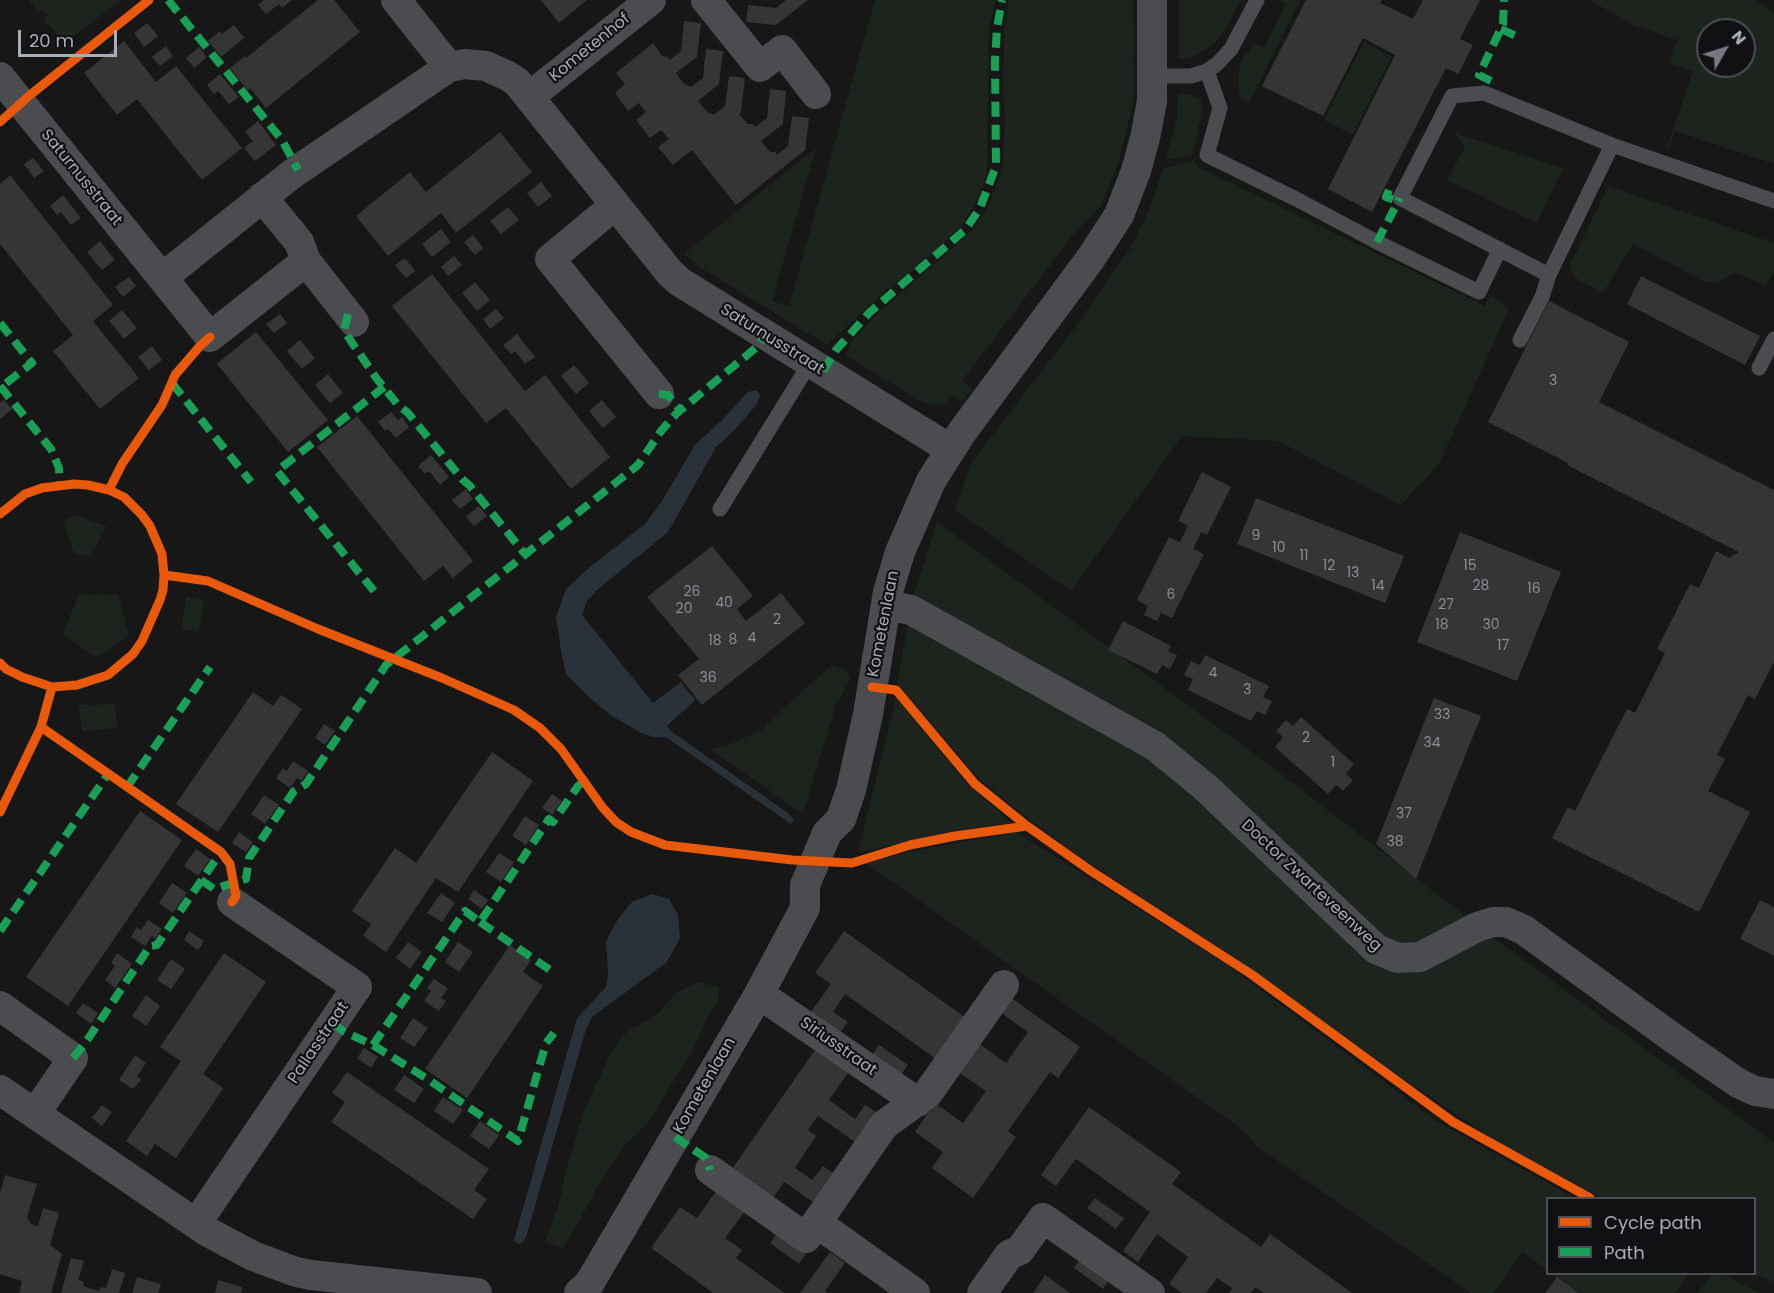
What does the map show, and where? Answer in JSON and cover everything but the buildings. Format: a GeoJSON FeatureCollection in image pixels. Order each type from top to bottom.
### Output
{"type":"FeatureCollection","features":[{"type":"Feature","properties":{"kind":"street"},"geometry":{"type":"LineString","coordinates":[[396,0],[449,68]]}},
{"type":"Feature","properties":{"kind":"street","name":"Kometenhof"},"geometry":{"type":"LineString","coordinates":[[529,97],[651,0]]}},
{"type":"Feature","properties":{"kind":"street"},"geometry":{"type":"LineString","coordinates":[[706,0],[760,67],[782,50],[816,94]]}},
{"type":"Feature","properties":{"kind":"street","name":"Kometenlaan"},"geometry":{"type":"LineString","coordinates":[[590,1290],[759,994],[805,908],[805,885],[827,833],[841,819],[851,790],[868,714],[893,575],[907,535],[931,481],[950,449],[1091,258],[1119,215],[1136,171],[1152,101],[1154,76],[1152,0]]}},
{"type":"Feature","properties":{"kind":"street","name":"Saturnusstraat"},"geometry":{"type":"LineString","coordinates":[[162,278],[292,174],[449,68],[465,64],[494,68],[513,79],[529,97],[670,273],[680,282],[950,449]]}},
{"type":"Feature","properties":{"kind":"street","name":"Saturnusstraat"},"geometry":{"type":"LineString","coordinates":[[0,77],[210,337],[306,261]]}},
{"type":"Feature","properties":{"kind":"street"},"geometry":{"type":"LineString","coordinates":[[262,197],[298,242],[306,261],[354,322]]}},
{"type":"Feature","properties":{"kind":"street"},"geometry":{"type":"LineString","coordinates":[[615,205],[550,258],[659,394]]}},
{"type":"Feature","properties":{"kind":"street","name":"Doctor Zwarteveenweg"},"geometry":{"type":"LineString","coordinates":[[886,604],[911,610],[1155,746],[1205,786],[1367,941],[1387,955],[1398,958],[1420,957],[1477,927],[1493,922],[1506,922],[1524,930],[1738,1083],[1774,1094]]}},
{"type":"Feature","properties":{"kind":"street","name":"Pallasstraat"},"geometry":{"type":"LineString","coordinates":[[196,1224],[357,987],[232,902]]}},
{"type":"Feature","properties":{"kind":"street"},"geometry":{"type":"LineString","coordinates":[[710,1170],[806,1238],[884,1125],[928,1093],[1004,985]]}},
{"type":"Feature","properties":{"kind":"street","name":"Siriusstraat"},"geometry":{"type":"LineString","coordinates":[[759,994],[917,1102]]}},
{"type":"Feature","properties":{"kind":"street"},"geometry":{"type":"LineString","coordinates":[[0,1006],[73,1058],[35,1114]]}},
{"type":"Feature","properties":{"kind":"street"},"geometry":{"type":"LineString","coordinates":[[0,1090],[196,1224],[292,1282],[338,1278],[477,1293]]}},
{"type":"Feature","properties":{"kind":"street"},"geometry":{"type":"LineString","coordinates":[[982,1293],[1008,1255],[1020,1250],[1043,1218],[1150,1293]]}},
{"type":"Feature","properties":{"kind":"street"},"geometry":{"type":"LineString","coordinates":[[817,1223],[915,1293]]}},
{"type":"Feature","properties":{"kind":"lane"},"geometry":{"type":"LineString","coordinates":[[1154,76],[1191,76],[1207,71],[1228,54],[1257,0]]}},
{"type":"Feature","properties":{"kind":"lane"},"geometry":{"type":"LineString","coordinates":[[1207,71],[1220,108],[1207,155],[1479,292],[1500,249]]}},
{"type":"Feature","properties":{"kind":"lane"},"geometry":{"type":"LineString","coordinates":[[1549,275],[1400,198],[1452,96],[1484,93],[1612,145],[1774,201]]}},
{"type":"Feature","properties":{"kind":"lane"},"geometry":{"type":"LineString","coordinates":[[1520,340],[1612,145]]}},
{"type":"Feature","properties":{"kind":"lane"},"geometry":{"type":"LineString","coordinates":[[1759,368],[1774,339]]}},
{"type":"Feature","properties":{"kind":"lane"},"geometry":{"type":"LineString","coordinates":[[720,509],[810,363]]}},
{"type":"Feature","properties":{"kind":"shaded area"},"geometry":{"type":"Polygon","coordinates":[[[29,0],[120,0],[69,40],[59,37],[43,19],[48,15],[42,9],[38,12],[29,0]]]}},
{"type":"Feature","properties":{"kind":"shaded area"},"geometry":{"type":"Polygon","coordinates":[[[875,0],[996,0],[989,28],[987,173],[979,197],[961,227],[915,269],[884,292],[827,345],[695,264],[685,253],[816,148],[772,301],[789,306],[875,0]]]}},
{"type":"Feature","properties":{"kind":"shaded area"},"geometry":{"type":"Polygon","coordinates":[[[1009,0],[1133,0],[1134,100],[1118,164],[1101,206],[1071,237],[962,381],[972,389],[962,402],[953,396],[945,403],[932,405],[924,403],[846,356],[850,344],[874,317],[967,235],[986,210],[1002,172],[1005,116],[1004,29],[1009,0]]]}},
{"type":"Feature","properties":{"kind":"shaded area"},"geometry":{"type":"Polygon","coordinates":[[[1179,0],[1241,0],[1226,28],[1213,45],[1195,56],[1179,59],[1179,0]]]}},
{"type":"Feature","properties":{"kind":"shaded area"},"geometry":{"type":"Polygon","coordinates":[[[1279,0],[1300,0],[1249,103],[1241,98],[1239,90],[1240,63],[1254,44],[1264,48],[1286,4],[1279,0]]]}},
{"type":"Feature","properties":{"kind":"shaded area"},"geometry":{"type":"Polygon","coordinates":[[[1589,0],[1755,0],[1774,13],[1774,164],[1675,131],[1668,150],[1666,150],[1693,71],[1669,63],[1677,40],[1634,25],[1589,0]]]}},
{"type":"Feature","properties":{"kind":"shaded area"},"geometry":{"type":"Polygon","coordinates":[[[1364,42],[1392,57],[1353,135],[1324,120],[1364,42]]]}},
{"type":"Feature","properties":{"kind":"shaded area"},"geometry":{"type":"Polygon","coordinates":[[[1178,94],[1190,94],[1200,98],[1203,110],[1192,155],[1166,160],[1177,118],[1178,94]]]}},
{"type":"Feature","properties":{"kind":"shaded area"},"geometry":{"type":"Polygon","coordinates":[[[1454,133],[1563,168],[1537,223],[1447,180],[1465,147],[1454,133]]]}},
{"type":"Feature","properties":{"kind":"shaded area"},"geometry":{"type":"Polygon","coordinates":[[[1194,161],[1198,167],[1485,306],[1490,295],[1509,309],[1439,464],[1401,505],[1278,441],[1182,436],[1071,591],[955,510],[971,463],[1071,333],[1131,247],[1149,211],[1163,169],[1194,161]]]}},
{"type":"Feature","properties":{"kind":"shaded area"},"geometry":{"type":"Polygon","coordinates":[[[1608,186],[1774,243],[1774,271],[1766,285],[1735,272],[1717,283],[1706,282],[1633,244],[1603,293],[1574,276],[1571,263],[1608,186]]]}},
{"type":"Feature","properties":{"kind":"shaded area"},"geometry":{"type":"Polygon","coordinates":[[[757,390],[760,396],[756,405],[734,431],[716,447],[668,532],[597,590],[587,601],[582,615],[653,703],[681,682],[695,700],[667,726],[672,732],[788,813],[794,820],[791,824],[666,737],[654,737],[641,733],[612,716],[590,698],[566,674],[556,617],[566,589],[645,524],[662,501],[695,445],[748,392],[757,390]]]}},
{"type":"Feature","properties":{"kind":"shaded area"},"geometry":{"type":"Polygon","coordinates":[[[74,515],[106,526],[91,556],[74,554],[64,522],[74,515]]]}},
{"type":"Feature","properties":{"kind":"shaded area"},"geometry":{"type":"Polygon","coordinates":[[[937,522],[1256,755],[1503,945],[1774,1143],[1774,1282],[1756,1275],[1756,1197],[1600,1197],[1498,1142],[1412,1085],[1240,961],[1086,861],[1032,822],[979,779],[897,683],[914,593],[937,522]]]}},
{"type":"Feature","properties":{"kind":"shaded area"},"geometry":{"type":"Polygon","coordinates":[[[79,594],[118,595],[129,635],[96,658],[63,634],[79,594]]]}},
{"type":"Feature","properties":{"kind":"shaded area"},"geometry":{"type":"Polygon","coordinates":[[[186,597],[204,600],[199,632],[181,629],[186,597]]]}},
{"type":"Feature","properties":{"kind":"shaded area"},"geometry":{"type":"Polygon","coordinates":[[[832,665],[846,670],[850,678],[835,708],[803,814],[710,749],[726,746],[762,730],[832,665]]]}},
{"type":"Feature","properties":{"kind":"shaded area"},"geometry":{"type":"Polygon","coordinates":[[[896,698],[968,785],[1012,823],[959,830],[858,853],[896,698]]]}},
{"type":"Feature","properties":{"kind":"shaded area"},"geometry":{"type":"Polygon","coordinates":[[[115,704],[117,728],[82,731],[79,705],[115,704]]]}},
{"type":"Feature","properties":{"kind":"shaded area"},"geometry":{"type":"Polygon","coordinates":[[[1016,832],[1225,963],[1438,1122],[1573,1197],[1546,1197],[1546,1269],[1522,1252],[1493,1293],[1471,1293],[1257,1147],[1243,1130],[866,863],[912,851],[1016,832]]]}},
{"type":"Feature","properties":{"kind":"shaded area"},"geometry":{"type":"Polygon","coordinates":[[[652,894],[669,899],[678,915],[680,938],[667,962],[592,1017],[586,1029],[526,1237],[522,1243],[518,1244],[514,1240],[577,1018],[606,987],[608,973],[606,941],[618,919],[632,902],[652,894]]]}},
{"type":"Feature","properties":{"kind":"shaded area"},"geometry":{"type":"Polygon","coordinates":[[[698,982],[719,987],[718,1001],[692,1052],[646,1125],[626,1144],[608,1169],[563,1249],[545,1242],[558,1207],[583,1114],[610,1054],[628,1030],[657,1014],[676,993],[698,982]]]}},
{"type":"Feature","properties":{"kind":"shaded area"},"geometry":{"type":"Polygon","coordinates":[[[1553,1275],[1687,1275],[1675,1293],[1580,1293],[1553,1275]]]}},
{"type":"Feature","properties":{"kind":"shaded area"},"geometry":{"type":"Polygon","coordinates":[[[1711,1275],[1719,1275],[1726,1276],[1760,1293],[1697,1293],[1711,1275]]]}},
{"type":"Feature","properties":{"kind":"marked path"},"geometry":{"type":"LineString","coordinates":[[168,0],[282,140],[298,170]]}},
{"type":"Feature","properties":{"kind":"marked path"},"geometry":{"type":"LineString","coordinates":[[823,371],[836,350],[869,313],[966,229],[980,208],[996,166],[995,61],[1002,0]]}},
{"type":"Feature","properties":{"kind":"marked path"},"geometry":{"type":"LineString","coordinates":[[1491,81],[1479,75],[1503,24],[1504,0]]}},
{"type":"Feature","properties":{"kind":"marked path"},"geometry":{"type":"LineString","coordinates":[[1501,29],[1516,36]]}},
{"type":"Feature","properties":{"kind":"marked path"},"geometry":{"type":"LineString","coordinates":[[1389,190],[1386,197],[1397,201]]}},
{"type":"Feature","properties":{"kind":"marked path"},"geometry":{"type":"LineString","coordinates":[[1377,242],[1400,198]]}},
{"type":"Feature","properties":{"kind":"marked path"},"geometry":{"type":"LineString","coordinates":[[348,314],[344,331],[377,379],[470,486],[525,554]]}},
{"type":"Feature","properties":{"kind":"marked path"},"geometry":{"type":"LineString","coordinates":[[0,323],[32,363],[1,387]]}},
{"type":"Feature","properties":{"kind":"marked path"},"geometry":{"type":"LineString","coordinates":[[201,880],[214,889],[246,879],[249,858],[294,791],[306,784],[386,665],[638,465],[661,431],[676,414],[758,346],[765,335]]}},
{"type":"Feature","properties":{"kind":"marked path"},"geometry":{"type":"LineString","coordinates":[[172,383],[251,482]]}},
{"type":"Feature","properties":{"kind":"marked path"},"geometry":{"type":"LineString","coordinates":[[0,386],[51,449],[59,468],[60,485]]}},
{"type":"Feature","properties":{"kind":"marked path"},"geometry":{"type":"LineString","coordinates":[[374,591],[277,471],[384,387]]}},
{"type":"Feature","properties":{"kind":"marked path"},"geometry":{"type":"LineString","coordinates":[[659,394],[668,395],[680,410]]}},
{"type":"Feature","properties":{"kind":"marked path"},"geometry":{"type":"LineString","coordinates":[[127,787],[210,667]]}},
{"type":"Feature","properties":{"kind":"marked path"},"geometry":{"type":"LineString","coordinates":[[0,931],[108,774]]}},
{"type":"Feature","properties":{"kind":"marked path"},"geometry":{"type":"LineString","coordinates":[[373,1045],[465,911],[480,922],[549,819],[553,822],[584,781]]}},
{"type":"Feature","properties":{"kind":"marked path"},"geometry":{"type":"LineString","coordinates":[[73,1058],[150,946],[157,945],[221,852]]}},
{"type":"Feature","properties":{"kind":"marked path"},"geometry":{"type":"LineString","coordinates":[[480,922],[556,974]]}},
{"type":"Feature","properties":{"kind":"marked path"},"geometry":{"type":"LineString","coordinates":[[333,1023],[429,1080],[518,1141],[546,1043],[554,1033]]}},
{"type":"Feature","properties":{"kind":"marked path"},"geometry":{"type":"LineString","coordinates":[[675,1137],[706,1158],[710,1170]]}},
{"type":"Feature","properties":{"kind":"cycle path"},"geometry":{"type":"LineString","coordinates":[[0,122],[30,95],[149,0]]}},
{"type":"Feature","properties":{"kind":"cycle path"},"geometry":{"type":"LineString","coordinates":[[109,490],[122,464],[162,405],[175,375],[210,337]]}},
{"type":"Feature","properties":{"kind":"cycle path"},"geometry":{"type":"LineString","coordinates":[[0,514],[25,494],[42,488],[74,484],[109,490],[124,497],[150,526],[162,554],[164,575],[160,600],[142,641],[133,654],[108,675],[77,685],[52,687],[22,677],[6,669],[0,663]]}},
{"type":"Feature","properties":{"kind":"cycle path"},"geometry":{"type":"LineString","coordinates":[[164,575],[208,581],[514,710],[540,728],[561,749],[603,808],[616,822],[631,832],[665,845],[792,860],[852,863],[910,845],[1027,826],[1091,871],[1251,974],[1453,1122],[1588,1197]]}},
{"type":"Feature","properties":{"kind":"cycle path"},"geometry":{"type":"LineString","coordinates":[[52,687],[41,727],[221,852],[230,864],[236,896],[232,902]]}},
{"type":"Feature","properties":{"kind":"cycle path"},"geometry":{"type":"LineString","coordinates":[[872,687],[896,690],[975,784],[1027,826]]}},
{"type":"Feature","properties":{"kind":"cycle path"},"geometry":{"type":"LineString","coordinates":[[0,812],[41,727]]}}]}
